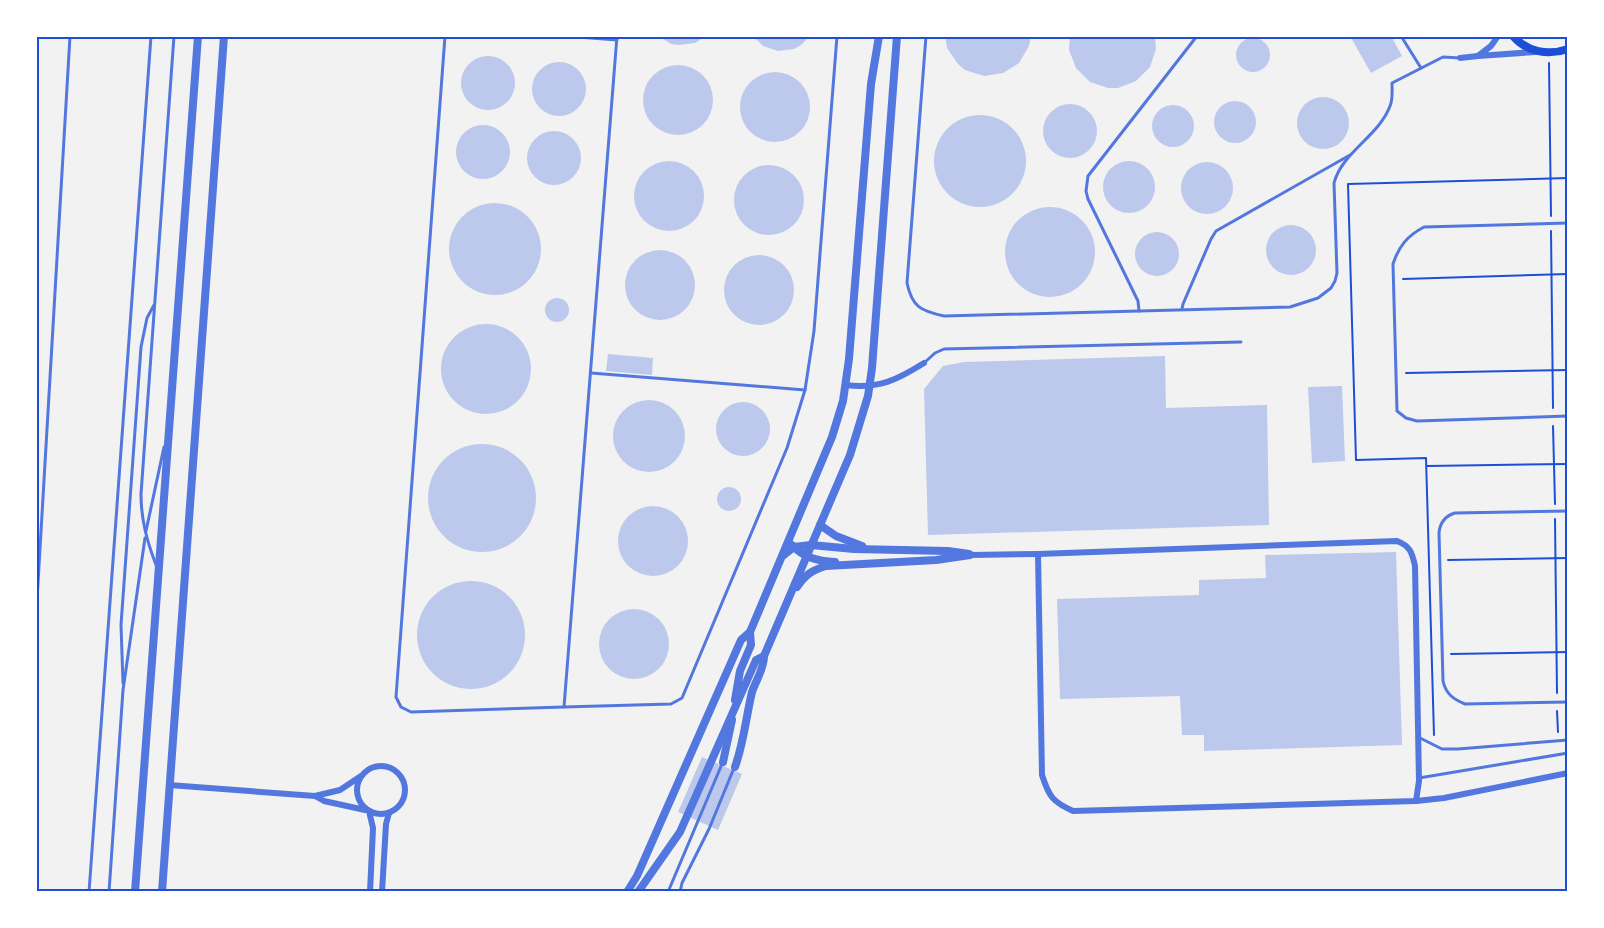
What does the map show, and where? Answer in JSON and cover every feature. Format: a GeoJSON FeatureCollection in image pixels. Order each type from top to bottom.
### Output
{"type":"FeatureCollection","features":[{"type":"Feature","properties":{"kind":"main road"},"geometry":{"type":"LineString","coordinates":[[1513,36],[1523,45],[1545,53],[1568,49]]}},
{"type":"Feature","properties":{"kind":"street"},"geometry":{"type":"LineString","coordinates":[[135,892],[198,36]]}},
{"type":"Feature","properties":{"kind":"street"},"geometry":{"type":"LineString","coordinates":[[162,892],[224,36]]}},
{"type":"Feature","properties":{"kind":"street"},"geometry":{"type":"LineString","coordinates":[[627,892],[637,876],[741,640],[750,632],[781,558],[791,544],[832,438],[846,385],[871,84],[879,36]]}},
{"type":"Feature","properties":{"kind":"street"},"geometry":{"type":"LineString","coordinates":[[735,766],[754,688],[764,664],[764,656],[850,455],[859,430],[869,386],[897,36]]}},
{"type":"Feature","properties":{"kind":"street"},"geometry":{"type":"LineString","coordinates":[[1478,56],[1491,46],[1498,36]]}},
{"type":"Feature","properties":{"kind":"street"},"geometry":{"type":"LineString","coordinates":[[1460,58],[1518,52],[1545,53]]}},
{"type":"Feature","properties":{"kind":"street"},"geometry":{"type":"LineString","coordinates":[[846,385],[869,386],[889,383],[924,363]]}},
{"type":"Feature","properties":{"kind":"street"},"geometry":{"type":"LineString","coordinates":[[820,525],[836,536],[875,550]]}},
{"type":"Feature","properties":{"kind":"street"},"geometry":{"type":"LineString","coordinates":[[789,598],[805,576],[815,569],[826,566],[936,560],[970,555],[1397,541],[1406,545],[1412,552],[1414,566],[1419,778],[1416,801]]}},
{"type":"Feature","properties":{"kind":"street"},"geometry":{"type":"LineString","coordinates":[[791,544],[875,550],[948,550],[970,555]]}},
{"type":"Feature","properties":{"kind":"street"},"geometry":{"type":"LineString","coordinates":[[791,544],[807,556],[819,561],[864,564]]}},
{"type":"Feature","properties":{"kind":"street"},"geometry":{"type":"LineString","coordinates":[[1038,554],[1042,775],[1047,791],[1056,803],[1073,811],[1416,801],[1444,798],[1568,773]]}},
{"type":"Feature","properties":{"kind":"street"},"geometry":{"type":"LineString","coordinates":[[723,762],[740,671],[751,645],[750,632]]}},
{"type":"Feature","properties":{"kind":"street"},"geometry":{"type":"LineString","coordinates":[[638,892],[680,832],[756,660],[764,656]]}},
{"type":"Feature","properties":{"kind":"street"},"geometry":{"type":"LineString","coordinates":[[170,785],[315,796],[340,790],[372,768],[379,766],[392,769],[402,778],[404,785],[400,804],[389,813],[376,814],[324,801],[315,796]]}},
{"type":"Feature","properties":{"kind":"street"},"geometry":{"type":"LineString","coordinates":[[361,776],[357,795],[368,811],[373,837],[370,892]]}},
{"type":"Feature","properties":{"kind":"street"},"geometry":{"type":"LineString","coordinates":[[382,892],[386,824],[389,813]]}},
{"type":"Feature","properties":{"kind":"lane"},"geometry":{"type":"LineString","coordinates":[[36,617],[70,36]]}},
{"type":"Feature","properties":{"kind":"lane"},"geometry":{"type":"LineString","coordinates":[[89,892],[151,36]]}},
{"type":"Feature","properties":{"kind":"lane"},"geometry":{"type":"LineString","coordinates":[[158,572],[145,535],[141,514],[141,494],[174,36]]}},
{"type":"Feature","properties":{"kind":"lane"},"geometry":{"type":"LineString","coordinates":[[445,36],[396,697],[401,707],[411,712],[671,704],[682,699],[787,448],[806,390],[814,331],[837,36]]}},
{"type":"Feature","properties":{"kind":"lane"},"geometry":{"type":"LineString","coordinates":[[564,707],[617,38],[565,36]]}},
{"type":"Feature","properties":{"kind":"lane"},"geometry":{"type":"LineString","coordinates":[[926,36],[907,283],[910,297],[915,304],[921,309],[944,316],[1290,307],[1318,297],[1331,288],[1337,273],[1334,183],[1339,170],[1380,123],[1391,105],[1392,82],[1443,57],[1460,58]]}},
{"type":"Feature","properties":{"kind":"lane"},"geometry":{"type":"LineString","coordinates":[[1139,311],[1138,301],[1088,199],[1086,184],[1088,176],[1197,36]]}},
{"type":"Feature","properties":{"kind":"lane"},"geometry":{"type":"LineString","coordinates":[[1401,36],[1421,68]]}},
{"type":"Feature","properties":{"kind":"lane"},"geometry":{"type":"LineString","coordinates":[[1182,310],[1207,247],[1216,231],[1354,153]]}},
{"type":"Feature","properties":{"kind":"lane"},"geometry":{"type":"LineString","coordinates":[[1568,223],[1424,227],[1403,241],[1393,264],[1397,411],[1406,418],[1417,421],[1568,416]]}},
{"type":"Feature","properties":{"kind":"lane"},"geometry":{"type":"LineString","coordinates":[[123,690],[121,625],[141,347],[147,318],[154,304]]}},
{"type":"Feature","properties":{"kind":"lane"},"geometry":{"type":"LineString","coordinates":[[924,363],[934,353],[944,349],[1241,342]]}},
{"type":"Feature","properties":{"kind":"lane"},"geometry":{"type":"LineString","coordinates":[[591,373],[806,390]]}},
{"type":"Feature","properties":{"kind":"lane"},"geometry":{"type":"LineString","coordinates":[[109,892],[123,690],[145,535],[169,424]]}},
{"type":"Feature","properties":{"kind":"lane"},"geometry":{"type":"LineString","coordinates":[[1568,511],[1449,515],[1439,527],[1442,655],[1444,688],[1448,694],[1465,704],[1568,702]]}},
{"type":"Feature","properties":{"kind":"lane"},"geometry":{"type":"LineString","coordinates":[[1417,736],[1442,749],[1568,740]]}},
{"type":"Feature","properties":{"kind":"lane"},"geometry":{"type":"LineString","coordinates":[[1419,778],[1568,753]]}},
{"type":"Feature","properties":{"kind":"lane"},"geometry":{"type":"LineString","coordinates":[[669,891],[723,762]]}},
{"type":"Feature","properties":{"kind":"lane"},"geometry":{"type":"LineString","coordinates":[[679,892],[709,829],[735,766]]}},
{"type":"Feature","properties":{"kind":"path"},"geometry":{"type":"LineString","coordinates":[[1545,53],[1552,275],[1558,741]]}},
{"type":"Feature","properties":{"kind":"path"},"geometry":{"type":"LineString","coordinates":[[1434,745],[1426,458],[1356,460],[1348,184],[1568,178]]}},
{"type":"Feature","properties":{"kind":"path"},"geometry":{"type":"LineString","coordinates":[[1393,279],[1568,274]]}},
{"type":"Feature","properties":{"kind":"path"},"geometry":{"type":"LineString","coordinates":[[1396,373],[1568,370]]}},
{"type":"Feature","properties":{"kind":"path"},"geometry":{"type":"LineString","coordinates":[[1426,466],[1568,464]]}},
{"type":"Feature","properties":{"kind":"path"},"geometry":{"type":"LineString","coordinates":[[1440,560],[1568,558]]}},
{"type":"Feature","properties":{"kind":"path"},"geometry":{"type":"LineString","coordinates":[[1442,655],[1568,652]]}},
{"type":"Feature","properties":{"kind":"building"},"geometry":{"type":"Polygon","coordinates":[[[659,36],[706,36],[695,43],[679,45],[671,44],[659,36]]]}},
{"type":"Feature","properties":{"kind":"building"},"geometry":{"type":"Polygon","coordinates":[[[753,36],[810,36],[794,49],[778,51],[763,46],[753,36]]]}},
{"type":"Feature","properties":{"kind":"building"},"geometry":{"type":"Polygon","coordinates":[[[945,36],[1031,36],[1029,46],[1019,63],[1003,73],[984,76],[965,70],[958,64],[947,48],[945,36]]]}},
{"type":"Feature","properties":{"kind":"building"},"geometry":{"type":"Polygon","coordinates":[[[1070,36],[1155,36],[1156,49],[1150,67],[1136,81],[1118,88],[1108,88],[1090,82],[1076,68],[1069,50],[1070,36]]]}},
{"type":"Feature","properties":{"kind":"building"},"geometry":{"type":"Polygon","coordinates":[[[1350,36],[1391,36],[1402,56],[1371,73],[1350,36]]]}},
{"type":"Feature","properties":{"kind":"building"},"geometry":{"type":"Polygon","coordinates":[[[1253,38],[1265,43],[1270,55],[1265,67],[1253,72],[1241,67],[1236,55],[1241,43],[1253,38]]]}},
{"type":"Feature","properties":{"kind":"building"},"geometry":{"type":"Polygon","coordinates":[[[483,56],[493,56],[507,64],[513,73],[515,83],[513,93],[507,102],[493,110],[483,110],[466,98],[461,88],[461,78],[473,61],[483,56]]]}},
{"type":"Feature","properties":{"kind":"building"},"geometry":{"type":"Polygon","coordinates":[[[554,62],[564,62],[578,70],[584,79],[586,89],[584,99],[578,108],[564,116],[554,116],[537,104],[532,94],[532,84],[544,67],[554,62]]]}},
{"type":"Feature","properties":{"kind":"building"},"geometry":{"type":"Polygon","coordinates":[[[678,65],[691,68],[703,75],[710,87],[713,100],[710,113],[703,125],[691,132],[678,135],[665,132],[653,125],[646,113],[643,100],[646,87],[653,75],[665,68],[678,65]]]}},
{"type":"Feature","properties":{"kind":"building"},"geometry":{"type":"Polygon","coordinates":[[[775,72],[788,75],[800,82],[807,94],[810,107],[807,120],[800,132],[788,139],[775,142],[762,139],[750,132],[743,120],[740,107],[743,94],[750,82],[762,75],[775,72]]]}},
{"type":"Feature","properties":{"kind":"building"},"geometry":{"type":"Polygon","coordinates":[[[1323,97],[1333,99],[1341,105],[1347,113],[1349,123],[1347,133],[1341,141],[1333,147],[1323,149],[1313,147],[1305,141],[1299,133],[1297,123],[1299,113],[1305,105],[1313,99],[1323,97]]]}},
{"type":"Feature","properties":{"kind":"building"},"geometry":{"type":"Polygon","coordinates":[[[1235,101],[1243,102],[1250,107],[1255,114],[1255,130],[1250,137],[1243,142],[1235,143],[1227,142],[1220,137],[1215,130],[1214,122],[1215,114],[1220,107],[1227,102],[1235,101]]]}},
{"type":"Feature","properties":{"kind":"building"},"geometry":{"type":"Polygon","coordinates":[[[1065,104],[1075,104],[1089,112],[1095,121],[1097,131],[1095,141],[1089,150],[1075,158],[1065,158],[1048,146],[1043,136],[1043,126],[1055,109],[1065,104]]]}},
{"type":"Feature","properties":{"kind":"building"},"geometry":{"type":"Polygon","coordinates":[[[1173,105],[1188,111],[1194,126],[1188,141],[1173,147],[1158,141],[1152,126],[1158,111],[1173,105]]]}},
{"type":"Feature","properties":{"kind":"building"},"geometry":{"type":"Polygon","coordinates":[[[980,115],[998,119],[1013,128],[1022,143],[1026,161],[1022,179],[1013,194],[998,203],[980,207],[962,203],[947,194],[938,179],[934,161],[938,143],[947,128],[962,119],[980,115]]]}},
{"type":"Feature","properties":{"kind":"building"},"geometry":{"type":"Polygon","coordinates":[[[478,125],[488,125],[502,133],[508,142],[510,152],[508,162],[502,171],[488,179],[478,179],[461,167],[456,157],[456,147],[468,130],[478,125]]]}},
{"type":"Feature","properties":{"kind":"building"},"geometry":{"type":"Polygon","coordinates":[[[549,131],[559,131],[573,139],[579,148],[581,158],[579,168],[573,177],[559,185],[549,185],[532,173],[527,163],[527,153],[539,136],[549,131]]]}},
{"type":"Feature","properties":{"kind":"building"},"geometry":{"type":"Polygon","coordinates":[[[669,161],[682,164],[694,171],[701,183],[704,196],[701,209],[694,221],[682,228],[669,231],[656,228],[644,221],[637,209],[634,196],[637,183],[644,171],[656,164],[669,161]]]}},
{"type":"Feature","properties":{"kind":"building"},"geometry":{"type":"Polygon","coordinates":[[[1124,161],[1134,161],[1148,168],[1155,187],[1148,206],[1134,213],[1124,213],[1114,209],[1107,202],[1103,192],[1103,182],[1107,172],[1114,165],[1124,161]]]}},
{"type":"Feature","properties":{"kind":"building"},"geometry":{"type":"Polygon","coordinates":[[[1207,162],[1217,164],[1225,170],[1231,178],[1233,188],[1231,198],[1225,206],[1217,212],[1207,214],[1197,212],[1189,206],[1183,198],[1181,188],[1183,178],[1189,170],[1197,164],[1207,162]]]}},
{"type":"Feature","properties":{"kind":"building"},"geometry":{"type":"Polygon","coordinates":[[[769,165],[782,168],[794,175],[801,187],[804,200],[801,213],[794,225],[782,232],[769,235],[756,232],[744,225],[737,213],[734,200],[737,187],[744,175],[756,168],[769,165]]]}},
{"type":"Feature","properties":{"kind":"building"},"geometry":{"type":"Polygon","coordinates":[[[495,203],[513,206],[528,216],[538,231],[541,249],[538,267],[528,282],[513,292],[495,295],[477,292],[462,282],[452,267],[449,249],[452,231],[462,216],[477,206],[495,203]]]}},
{"type":"Feature","properties":{"kind":"building"},"geometry":{"type":"Polygon","coordinates":[[[1050,207],[1067,210],[1082,220],[1092,235],[1095,252],[1092,269],[1082,284],[1067,294],[1050,297],[1033,294],[1018,284],[1008,269],[1005,252],[1008,235],[1018,220],[1033,210],[1050,207]]]}},
{"type":"Feature","properties":{"kind":"building"},"geometry":{"type":"Polygon","coordinates":[[[1286,225],[1296,225],[1309,232],[1316,245],[1316,255],[1309,268],[1296,275],[1286,275],[1277,271],[1270,264],[1266,255],[1266,245],[1270,236],[1277,229],[1286,225]]]}},
{"type":"Feature","properties":{"kind":"building"},"geometry":{"type":"Polygon","coordinates":[[[1157,232],[1172,239],[1179,254],[1172,269],[1157,276],[1142,269],[1135,254],[1142,239],[1157,232]]]}},
{"type":"Feature","properties":{"kind":"building"},"geometry":{"type":"Polygon","coordinates":[[[660,250],[673,253],[685,260],[692,272],[695,285],[692,298],[685,310],[673,317],[660,320],[647,317],[635,310],[628,298],[625,285],[628,272],[635,260],[647,253],[660,250]]]}},
{"type":"Feature","properties":{"kind":"building"},"geometry":{"type":"Polygon","coordinates":[[[759,255],[772,258],[784,265],[791,277],[794,290],[791,303],[784,315],[772,322],[759,325],[746,322],[734,315],[727,303],[724,290],[727,277],[734,265],[746,258],[759,255]]]}},
{"type":"Feature","properties":{"kind":"building"},"geometry":{"type":"Polygon","coordinates":[[[557,298],[562,299],[568,305],[568,315],[562,321],[557,322],[552,321],[546,315],[545,310],[546,305],[552,299],[557,298]]]}},
{"type":"Feature","properties":{"kind":"building"},"geometry":{"type":"Polygon","coordinates":[[[477,324],[495,324],[511,331],[524,344],[531,360],[531,378],[524,394],[511,407],[495,414],[477,414],[461,407],[448,394],[441,378],[441,360],[448,344],[461,331],[477,324]]]}},
{"type":"Feature","properties":{"kind":"building"},"geometry":{"type":"Polygon","coordinates":[[[608,354],[653,358],[652,375],[606,371],[608,354]]]}},
{"type":"Feature","properties":{"kind":"building"},"geometry":{"type":"Polygon","coordinates":[[[1165,356],[1166,408],[1267,405],[1269,525],[928,535],[924,389],[943,366],[964,362],[1165,356]]]}},
{"type":"Feature","properties":{"kind":"building"},"geometry":{"type":"Polygon","coordinates":[[[1342,386],[1345,461],[1312,463],[1308,387],[1342,386]]]}},
{"type":"Feature","properties":{"kind":"building"},"geometry":{"type":"Polygon","coordinates":[[[642,400],[656,400],[675,410],[685,429],[685,443],[675,462],[656,472],[642,472],[623,462],[613,443],[613,429],[623,410],[642,400]]]}},
{"type":"Feature","properties":{"kind":"building"},"geometry":{"type":"Polygon","coordinates":[[[738,402],[748,402],[762,410],[768,419],[770,429],[768,439],[762,448],[748,456],[738,456],[721,444],[716,434],[716,424],[728,407],[738,402]]]}},
{"type":"Feature","properties":{"kind":"building"},"geometry":{"type":"Polygon","coordinates":[[[482,444],[503,448],[520,460],[532,477],[536,498],[532,519],[520,536],[503,548],[482,552],[461,548],[444,536],[432,519],[428,498],[432,477],[444,460],[461,448],[482,444]]]}},
{"type":"Feature","properties":{"kind":"building"},"geometry":{"type":"Polygon","coordinates":[[[729,487],[734,488],[740,494],[740,504],[734,510],[729,511],[724,510],[718,504],[717,499],[718,494],[724,488],[729,487]]]}},
{"type":"Feature","properties":{"kind":"building"},"geometry":{"type":"Polygon","coordinates":[[[653,506],[666,509],[678,516],[685,528],[688,541],[685,554],[678,566],[666,573],[653,576],[640,573],[628,566],[621,554],[618,541],[621,528],[628,516],[640,509],[653,506]]]}},
{"type":"Feature","properties":{"kind":"building"},"geometry":{"type":"Polygon","coordinates":[[[1396,552],[1402,745],[1204,751],[1204,735],[1182,735],[1180,696],[1060,699],[1057,599],[1199,595],[1199,580],[1266,578],[1265,555],[1396,552]]]}},
{"type":"Feature","properties":{"kind":"building"},"geometry":{"type":"Polygon","coordinates":[[[471,581],[492,585],[509,597],[521,614],[525,635],[521,656],[509,673],[492,685],[471,689],[450,685],[433,673],[421,656],[417,635],[421,614],[433,597],[450,585],[471,581]]]}},
{"type":"Feature","properties":{"kind":"building"},"geometry":{"type":"Polygon","coordinates":[[[634,609],[647,612],[659,619],[666,631],[669,644],[666,657],[659,669],[647,676],[634,679],[621,676],[609,669],[602,657],[599,644],[602,631],[609,619],[621,612],[634,609]]]}},
{"type":"Feature","properties":{"kind":"building"},"geometry":{"type":"Polygon","coordinates":[[[702,757],[742,774],[718,830],[678,812],[702,757]]]}}]}
